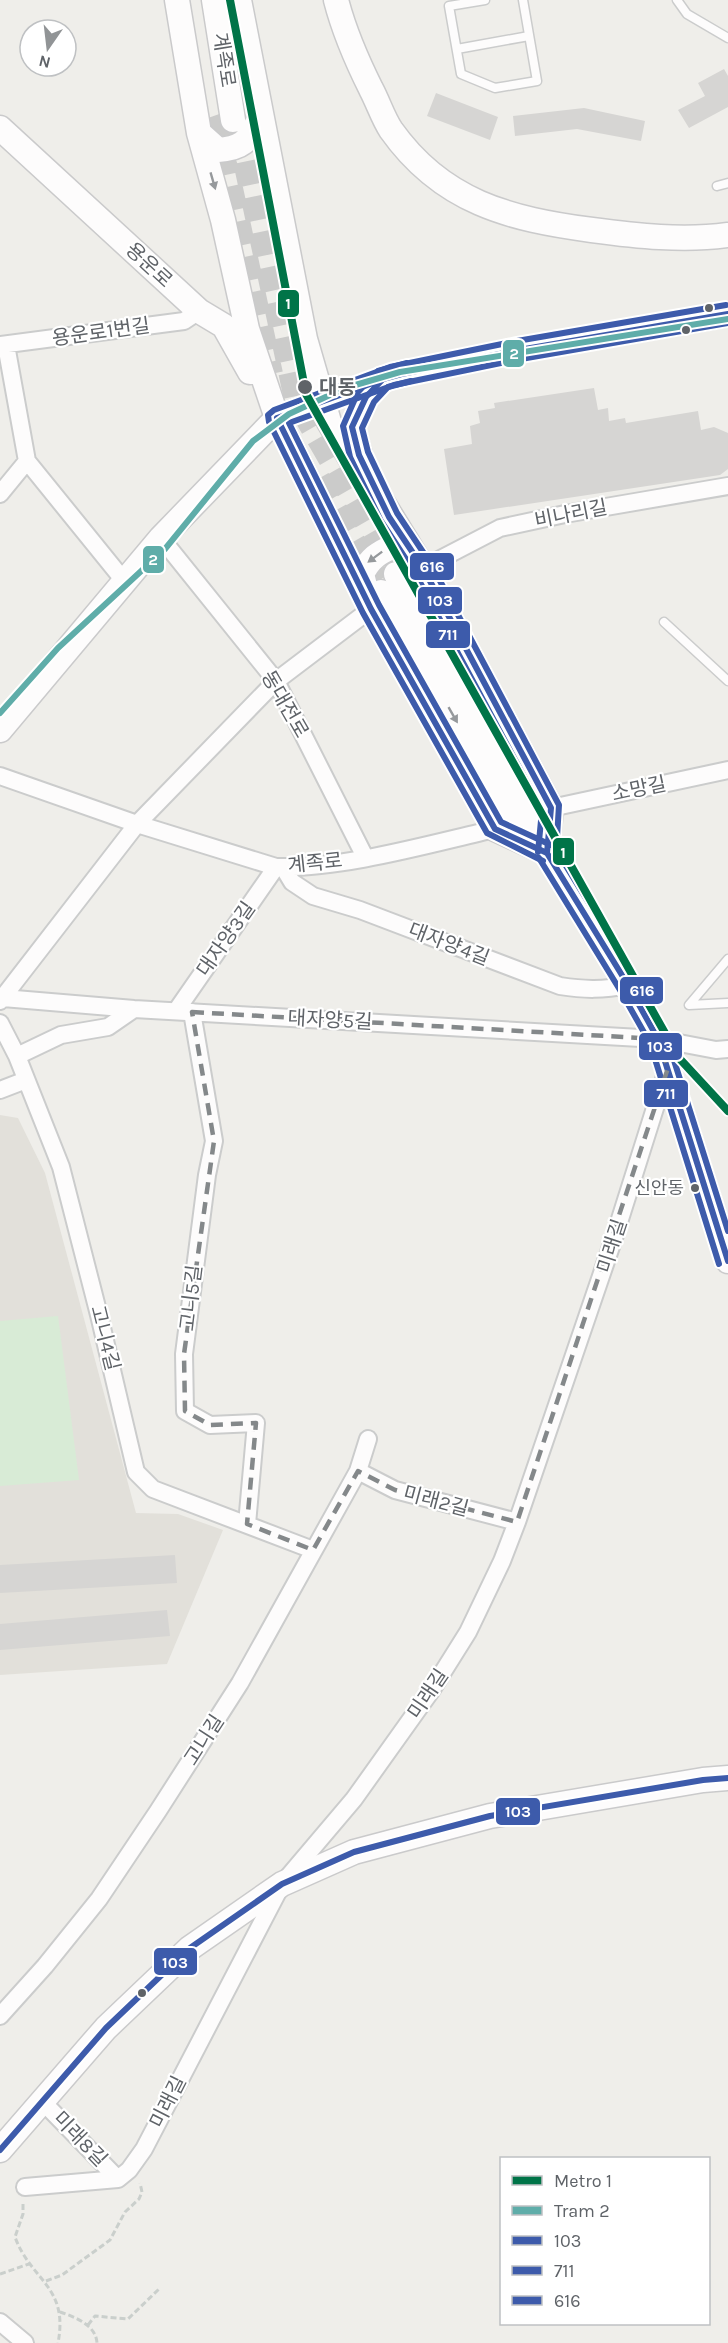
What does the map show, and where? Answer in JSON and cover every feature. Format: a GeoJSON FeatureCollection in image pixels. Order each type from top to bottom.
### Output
{"type":"FeatureCollection","features":[{"type":"Feature","properties":{"kind":"main road"},"geometry":{"type":"LineString","coordinates":[[177,0],[247,329],[277,418],[383,592],[526,803],[547,853],[628,985],[658,1039],[728,1261]]}},
{"type":"Feature","properties":{"kind":"main road","name":"계족로"},"geometry":{"type":"LineString","coordinates":[[188,0],[204,126]]}},
{"type":"Feature","properties":{"kind":"main road","name":"계족로"},"geometry":{"type":"LineString","coordinates":[[214,0],[233,120]]}},
{"type":"Feature","properties":{"kind":"main road"},"geometry":{"type":"LineString","coordinates":[[239,0],[305,339],[329,422],[382,512],[389,517]]}},
{"type":"Feature","properties":{"kind":"main road"},"geometry":{"type":"LineString","coordinates":[[336,0],[357,59],[390,128],[417,162],[447,188],[495,209],[540,224],[635,236],[705,238],[728,235]]}},
{"type":"Feature","properties":{"kind":"main road"},"geometry":{"type":"LineString","coordinates":[[204,126],[218,150],[235,149],[248,140],[261,117]]}},
{"type":"Feature","properties":{"kind":"main road","name":"용운로"},"geometry":{"type":"LineString","coordinates":[[0,128],[199,311],[224,326],[277,418]]}},
{"type":"Feature","properties":{"kind":"main road"},"geometry":{"type":"LineString","coordinates":[[0,730],[161,538],[277,418],[383,379],[519,350],[728,314]]}},
{"type":"Feature","properties":{"kind":"main road"},"geometry":{"type":"LineString","coordinates":[[383,379],[366,397],[352,427],[359,455],[389,517],[423,568],[551,808],[547,853]]}},
{"type":"Feature","properties":{"kind":"main road"},"geometry":{"type":"LineString","coordinates":[[423,568],[405,551],[394,546],[377,553],[369,561],[362,574],[383,592],[495,829],[547,853]]}},
{"type":"Feature","properties":{"kind":"main road"},"geometry":{"type":"LineString","coordinates":[[0,2150],[41,2100],[106,2028],[190,1948],[282,1884],[354,1852],[490,1816],[703,1780],[728,1778]]}},
{"type":"Feature","properties":{"kind":"street","name":"용운로1번길"},"geometry":{"type":"LineString","coordinates":[[3,345],[184,321],[199,311]]}},
{"type":"Feature","properties":{"kind":"street"},"geometry":{"type":"LineString","coordinates":[[3,345],[27,460],[125,582]]}},
{"type":"Feature","properties":{"kind":"street"},"geometry":{"type":"LineString","coordinates":[[0,495],[27,460]]}},
{"type":"Feature","properties":{"kind":"street","name":"비나리길"},"geometry":{"type":"LineString","coordinates":[[423,568],[500,528],[565,514],[728,486]]}},
{"type":"Feature","properties":{"kind":"street","name":"동대전로"},"geometry":{"type":"LineString","coordinates":[[161,538],[276,681],[365,857]]}},
{"type":"Feature","properties":{"kind":"street"},"geometry":{"type":"LineString","coordinates":[[1,1000],[137,824],[276,681],[383,592]]}},
{"type":"Feature","properties":{"kind":"street","name":"소망길"},"geometry":{"type":"LineString","coordinates":[[551,808],[728,770]]}},
{"type":"Feature","properties":{"kind":"street","name":"계족로"},"geometry":{"type":"LineString","coordinates":[[0,776],[137,824],[280,867],[296,868],[365,857],[495,829]]}},
{"type":"Feature","properties":{"kind":"street","name":"대자양4길"},"geometry":{"type":"LineString","coordinates":[[280,867],[292,882],[313,896],[360,910],[560,986],[595,990],[628,985]]}},
{"type":"Feature","properties":{"kind":"street","name":"대자양3길"},"geometry":{"type":"LineString","coordinates":[[184,1012],[280,867]]}},
{"type":"Feature","properties":{"kind":"street","name":"대자양5길"},"geometry":{"type":"LineString","coordinates":[[1,1000],[658,1039],[716,1050],[728,1049]]}},
{"type":"Feature","properties":{"kind":"street"},"geometry":{"type":"LineString","coordinates":[[16,1056],[61,1035],[108,1027],[134,1009]]}},
{"type":"Feature","properties":{"kind":"street","name":"고니5길"},"geometry":{"type":"LineString","coordinates":[[184,1012],[214,1142],[207,1175],[184,1354],[185,1411],[210,1425],[256,1424],[247,1524]]}},
{"type":"Feature","properties":{"kind":"street","name":"고니4길"},"geometry":{"type":"LineString","coordinates":[[0,1023],[16,1056],[61,1167],[136,1472],[153,1489],[313,1550]]}},
{"type":"Feature","properties":{"kind":"street","name":"미래길"},"geometry":{"type":"LineString","coordinates":[[118,2179],[129,2170],[144,2149],[282,1884],[354,1799],[431,1691],[468,1632],[502,1561],[517,1522],[615,1235],[668,1068]]}},
{"type":"Feature","properties":{"kind":"street"},"geometry":{"type":"LineString","coordinates":[[0,1090],[26,1080]]}},
{"type":"Feature","properties":{"kind":"street","name":"고니길"},"geometry":{"type":"LineString","coordinates":[[0,2016],[45,1966],[99,1899],[240,1683],[358,1471],[368,1439]]}},
{"type":"Feature","properties":{"kind":"street","name":"미래2길"},"geometry":{"type":"LineString","coordinates":[[358,1471],[395,1490],[517,1522]]}},
{"type":"Feature","properties":{"kind":"street","name":"미래8길"},"geometry":{"type":"LineString","coordinates":[[41,2100],[118,2179]]}},
{"type":"Feature","properties":{"kind":"street"},"geometry":{"type":"LineString","coordinates":[[25,2187],[118,2179]]}},
{"type":"Feature","properties":{"kind":"street"},"geometry":{"type":"LineString","coordinates":[[0,2322],[25,2343]]}},
{"type":"Feature","properties":{"kind":"lane"},"geometry":{"type":"LineString","coordinates":[[485,0],[449,6],[461,74],[495,88],[537,81],[523,0]]}},
{"type":"Feature","properties":{"kind":"lane"},"geometry":{"type":"LineString","coordinates":[[677,0],[687,14],[728,38]]}},
{"type":"Feature","properties":{"kind":"lane"},"geometry":{"type":"LineString","coordinates":[[457,49],[529,36]]}},
{"type":"Feature","properties":{"kind":"lane"},"geometry":{"type":"LineString","coordinates":[[717,186],[728,183]]}},
{"type":"Feature","properties":{"kind":"lane"},"geometry":{"type":"LineString","coordinates":[[664,622],[728,681]]}},
{"type":"Feature","properties":{"kind":"lane"},"geometry":{"type":"LineString","coordinates":[[728,958],[690,1005],[728,1003]]}},
{"type":"Feature","properties":{"kind":"path"},"geometry":{"type":"LineString","coordinates":[[46,2282],[62,2275],[110,2240],[125,2212],[139,2199],[142,2192],[140,2181]]}},
{"type":"Feature","properties":{"kind":"path"},"geometry":{"type":"LineString","coordinates":[[25,2187],[23,2214],[15,2237],[29,2265],[46,2282],[59,2312],[58,2343]]}},
{"type":"Feature","properties":{"kind":"path"},"geometry":{"type":"LineString","coordinates":[[0,2274],[29,2265]]}},
{"type":"Feature","properties":{"kind":"path"},"geometry":{"type":"LineString","coordinates":[[87,2325],[95,2316],[128,2319],[160,2288]]}},
{"type":"Feature","properties":{"kind":"path"},"geometry":{"type":"LineString","coordinates":[[59,2312],[87,2325],[97,2337],[97,2343]]}},
{"type":"Feature","properties":{"kind":"highlighted area"},"geometry":{"type":"Polygon","coordinates":[[[192,1012],[658,1039],[668,1068],[517,1522],[395,1490],[358,1471],[313,1550],[247,1524],[256,1423],[210,1425],[185,1411],[184,1354],[214,1141],[192,1012]]]}},
{"type":"Feature","properties":{"kind":"shaded area"},"geometry":{"type":"Polygon","coordinates":[[[0,1115],[18,1118],[45,1173],[136,1513],[178,1514],[223,1530],[167,1664],[0,1675],[0,1115]]]}},
{"type":"Feature","properties":{"kind":"green space"},"geometry":{"type":"Polygon","coordinates":[[[58,1316],[79,1480],[0,1486],[0,1321],[58,1316]]]}},
{"type":"Feature","properties":{"kind":"building"},"geometry":{"type":"Polygon","coordinates":[[[724,69],[728,76],[728,107],[689,128],[678,110],[705,96],[698,83],[724,69]]]}},
{"type":"Feature","properties":{"kind":"building"},"geometry":{"type":"Polygon","coordinates":[[[436,93],[498,117],[490,140],[427,116],[436,93]]]}},
{"type":"Feature","properties":{"kind":"building"},"geometry":{"type":"Polygon","coordinates":[[[584,108],[645,121],[641,141],[577,129],[515,136],[513,116],[584,108]]]}},
{"type":"Feature","properties":{"kind":"building"},"geometry":{"type":"Polygon","coordinates":[[[594,388],[598,410],[608,408],[609,421],[625,418],[626,423],[698,411],[701,430],[714,427],[728,433],[728,469],[720,475],[454,515],[444,449],[472,444],[470,426],[480,423],[478,411],[495,408],[494,403],[594,388]]]}},
{"type":"Feature","properties":{"kind":"building"},"geometry":{"type":"Polygon","coordinates":[[[175,1555],[177,1583],[0,1593],[0,1565],[175,1555]]]}},
{"type":"Feature","properties":{"kind":"building"},"geometry":{"type":"Polygon","coordinates":[[[167,1610],[170,1636],[0,1650],[0,1624],[167,1610]]]}},
{"type":"Feature","properties":{"kind":"tunnel"},"geometry":{"type":"LineString","coordinates":[[208,118],[227,170],[271,374]]}},
{"type":"Feature","properties":{"kind":"tunnel"},"geometry":{"type":"LineString","coordinates":[[235,127],[245,161],[296,399],[396,574]]}},
{"type":"Feature","properties":{"kind":"tunnel"},"geometry":{"type":"LineString","coordinates":[[318,479],[376,582]]}},
{"type":"Feature","properties":{"kind":"metro line","name":"1"},"geometry":{"type":"LineString","coordinates":[[230,0],[306,394],[679,1058],[728,1111]]}},
{"type":"Feature","properties":{"kind":"tram line","name":"2"},"geometry":{"type":"LineString","coordinates":[[0,713],[58,648],[165,549],[253,441],[289,414],[345,388],[400,372],[728,319]]}},
{"type":"Feature","properties":{"kind":"transit line","name":"616"},"geometry":{"type":"LineString","coordinates":[[543,861],[487,833],[363,613],[269,422],[268,415],[274,410],[390,367],[517,341],[726,305]]}},
{"type":"Feature","properties":{"kind":"transit line","name":"103"},"geometry":{"type":"LineString","coordinates":[[547,853],[495,829],[371,609],[277,418],[392,376],[519,350],[728,314]]}},
{"type":"Feature","properties":{"kind":"transit line","name":"711"},"geometry":{"type":"LineString","coordinates":[[551,845],[501,822],[379,605],[289,423],[394,385],[521,359],[728,323]]}},
{"type":"Feature","properties":{"kind":"transit line","name":"711"},"geometry":{"type":"LineString","coordinates":[[407,363],[378,371],[358,392],[343,426],[350,457],[381,521],[415,573],[542,810],[538,852]]}},
{"type":"Feature","properties":{"kind":"transit line","name":"103"},"geometry":{"type":"LineString","coordinates":[[409,372],[383,379],[366,397],[352,427],[359,455],[389,517],[423,568],[551,808],[547,853]]}},
{"type":"Feature","properties":{"kind":"transit line","name":"616"},"geometry":{"type":"LineString","coordinates":[[411,381],[388,387],[374,402],[362,428],[368,452],[397,513],[431,564],[559,805],[556,854]]}},
{"type":"Feature","properties":{"kind":"transit line","name":"616"},"geometry":{"type":"LineString","coordinates":[[555,848],[636,980],[666,1035],[728,1231]]}},
{"type":"Feature","properties":{"kind":"transit line","name":"103"},"geometry":{"type":"LineString","coordinates":[[547,853],[628,985],[658,1039],[728,1261]]}},
{"type":"Feature","properties":{"kind":"transit line","name":"711"},"geometry":{"type":"LineString","coordinates":[[539,858],[650,1043],[719,1264]]}},
{"type":"Feature","properties":{"kind":"transit line","name":"103"},"geometry":{"type":"LineString","coordinates":[[0,2150],[106,2028],[190,1948],[282,1884],[354,1852],[490,1816],[703,1780],[728,1778]]}},
{"type":"Feature","properties":{"kind":"place","name":"대동"},"geometry":{"type":"Point","coordinates":[305,387]}},
{"type":"Feature","properties":{"kind":"place","name":"신안동"},"geometry":{"type":"Point","coordinates":[695,1188]}}]}
